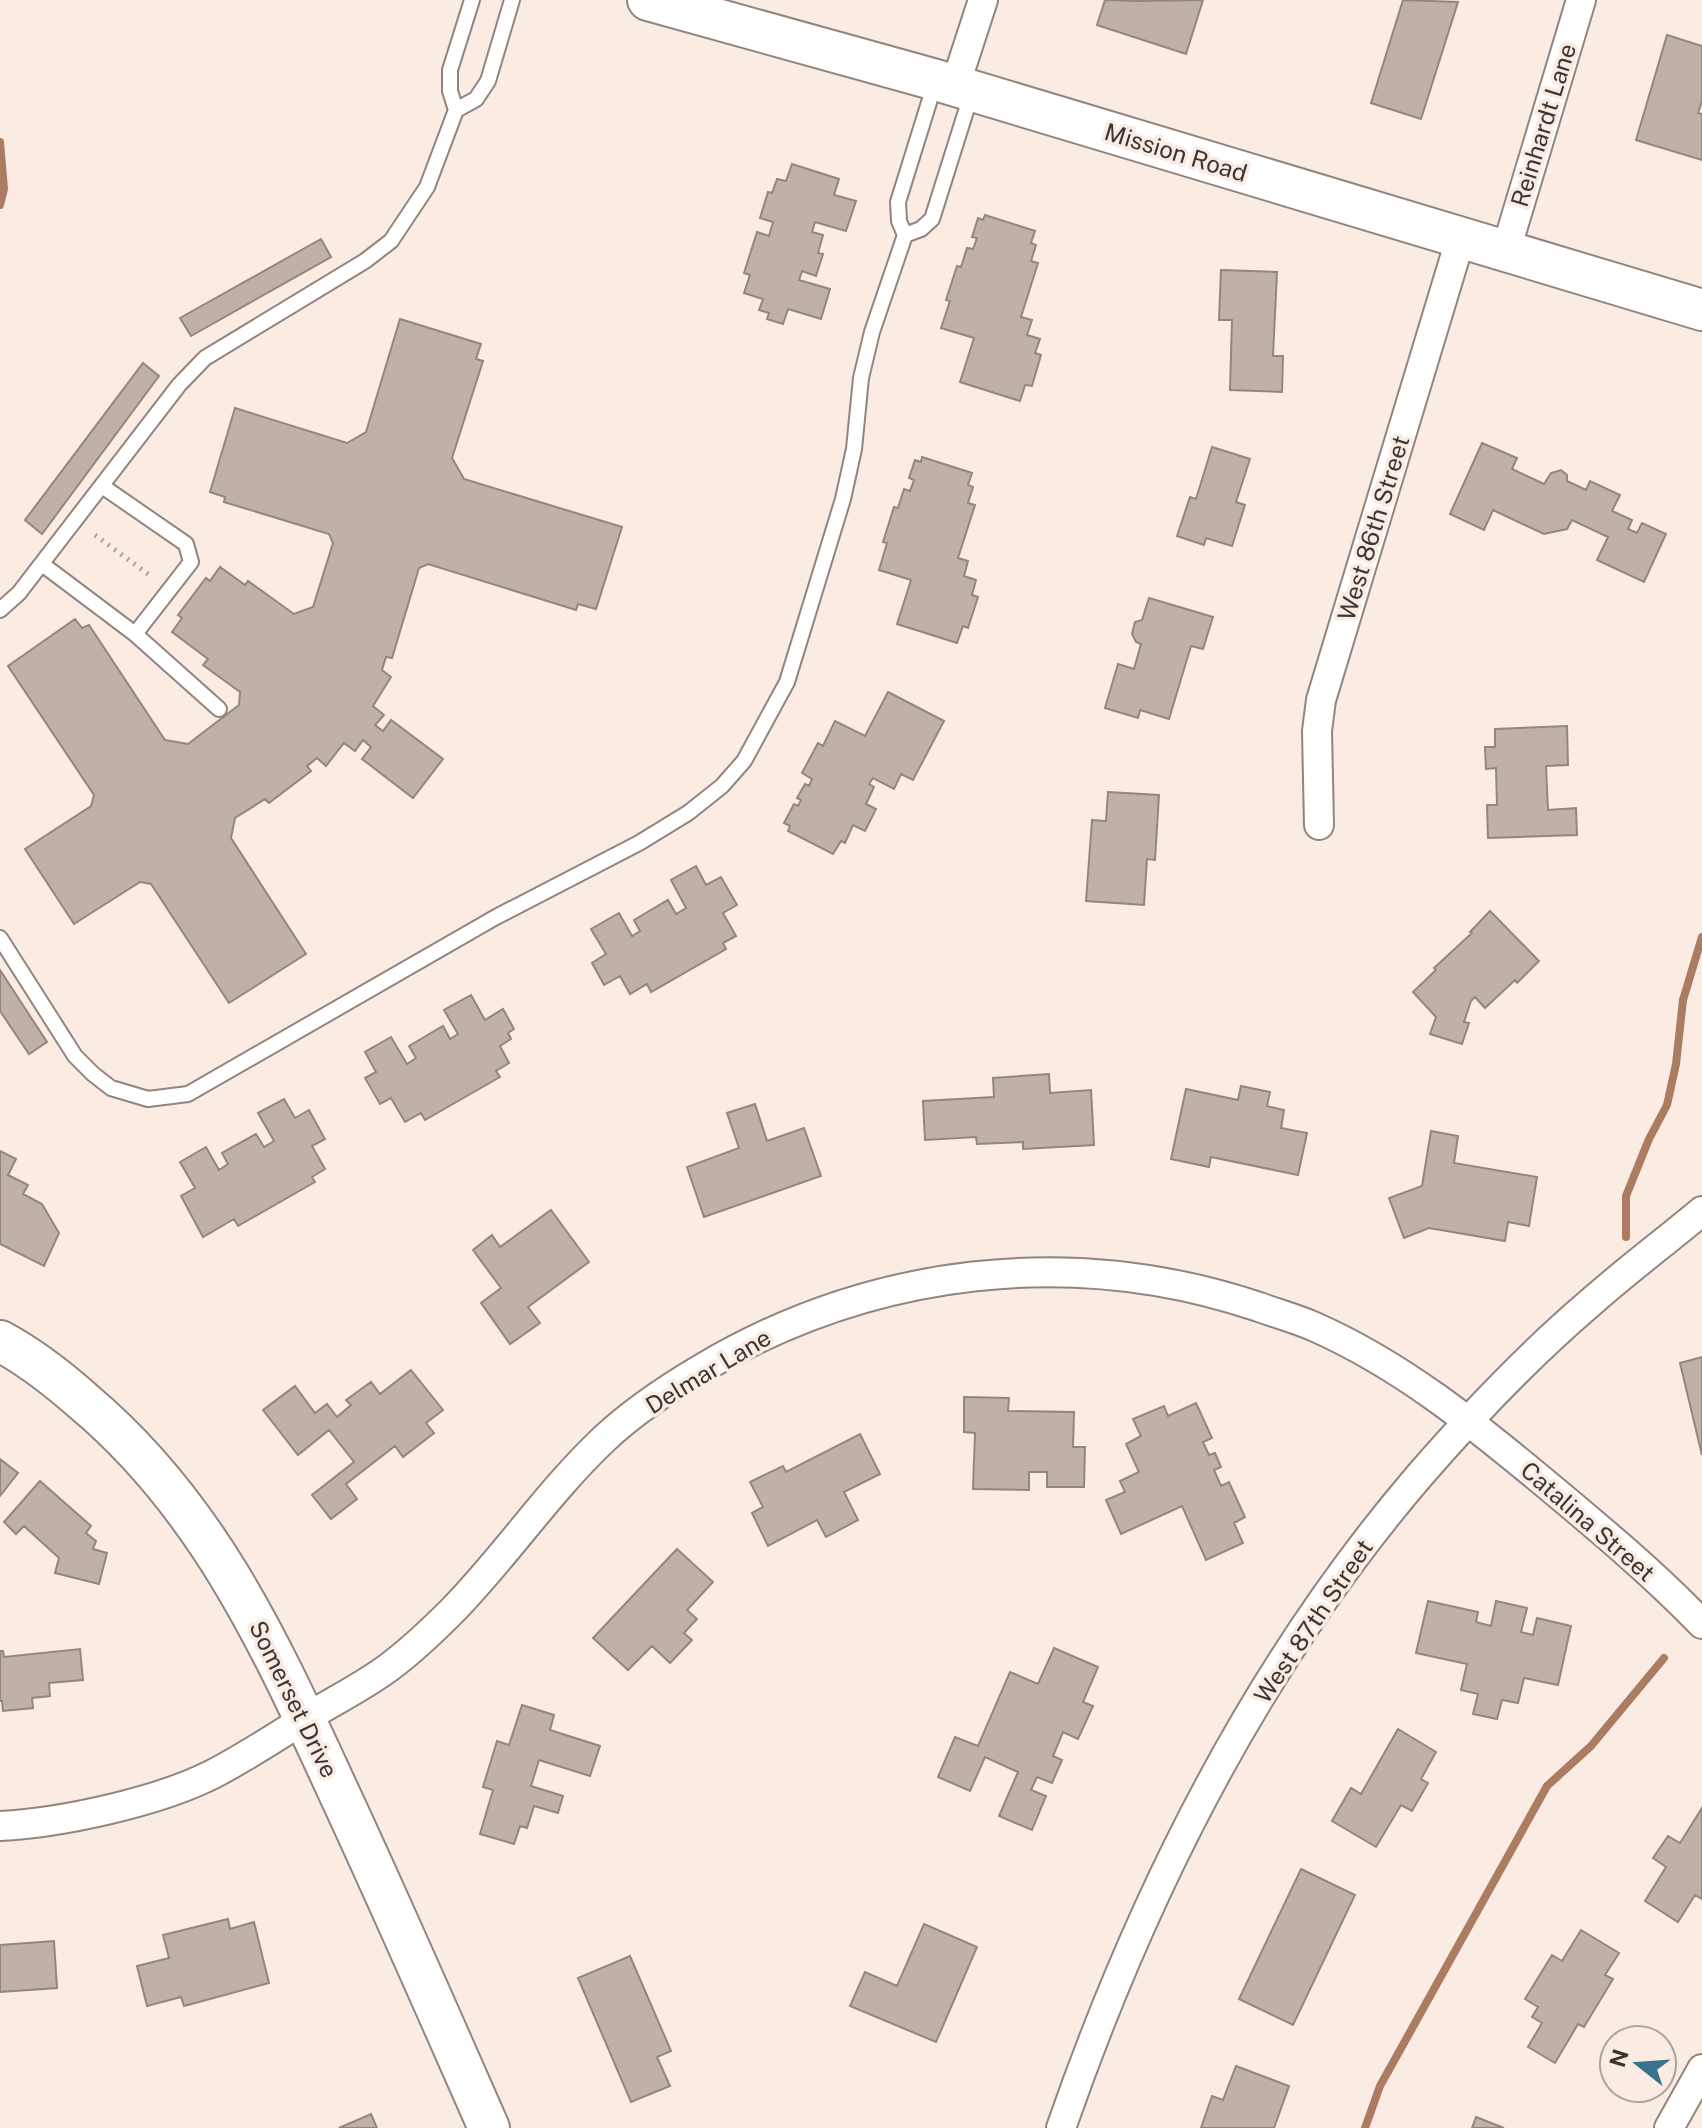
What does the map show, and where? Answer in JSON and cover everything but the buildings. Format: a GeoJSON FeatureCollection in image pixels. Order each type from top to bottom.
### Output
{"type":"FeatureCollection","features":[{"type":"Feature","properties":{"kind":"main road","name":"Mission Road"},"geometry":{"type":"LineString","coordinates":[[648,0],[954,86],[1702,310]]}},
{"type":"Feature","properties":{"kind":"main road","name":"Somerset Drive"},"geometry":{"type":"LineString","coordinates":[[0,1341],[59,1380],[107,1421],[162,1478],[211,1543],[249,1606],[305,1719],[489,2128]]}},
{"type":"Feature","properties":{"kind":"street"},"geometry":{"type":"LineString","coordinates":[[954,86],[983,0]]}},
{"type":"Feature","properties":{"kind":"street","name":"Reinhardt Lane"},"geometry":{"type":"LineString","coordinates":[[1506,250],[1581,0]]}},
{"type":"Feature","properties":{"kind":"street","name":"West 86th Street"},"geometry":{"type":"LineString","coordinates":[[1319,825],[1317,731],[1321,700],[1461,237]]}},
{"type":"Feature","properties":{"kind":"street","name":"West 87th Street"},"geometry":{"type":"LineString","coordinates":[[1061,2128],[1122,1967],[1172,1857],[1218,1765],[1294,1642],[1350,1562],[1469,1422],[1588,1304],[1702,1211]]}},
{"type":"Feature","properties":{"kind":"street","name":"Delmar Lane"},"geometry":{"type":"LineString","coordinates":[[0,1826],[100,1811],[210,1775],[390,1668],[451,1612],[562,1482],[606,1437],[668,1389],[736,1349],[807,1316],[881,1292],[953,1277],[1007,1272],[1084,1272],[1174,1283],[1313,1326],[1385,1362],[1469,1422]]}},
{"type":"Feature","properties":{"kind":"street","name":"Catalina Street"},"geometry":{"type":"LineString","coordinates":[[1469,1422],[1606,1534],[1702,1624]]}},
{"type":"Feature","properties":{"kind":"street"},"geometry":{"type":"LineString","coordinates":[[1669,2128],[1702,2069]]}},
{"type":"Feature","properties":{"kind":"lane"},"geometry":{"type":"LineString","coordinates":[[0,610],[19,593],[179,385],[205,358],[365,261],[391,241],[427,187],[456,110],[450,91],[450,70],[472,0]]}},
{"type":"Feature","properties":{"kind":"lane"},"geometry":{"type":"LineString","coordinates":[[456,110],[476,99],[488,81],[512,0]]}},
{"type":"Feature","properties":{"kind":"lane"},"geometry":{"type":"LineString","coordinates":[[0,938],[75,1056],[93,1074],[111,1088],[148,1099],[188,1094],[496,917],[624,851],[688,813],[722,786],[744,761],[787,682],[843,499],[854,449],[861,378],[872,332],[905,235],[899,221],[898,202],[954,86]]}},
{"type":"Feature","properties":{"kind":"lane"},"geometry":{"type":"LineString","coordinates":[[905,235],[921,229],[932,219],[954,86]]}},
{"type":"Feature","properties":{"kind":"lane"},"geometry":{"type":"LineString","coordinates":[[102,486],[186,544],[191,562],[135,634]]}},
{"type":"Feature","properties":{"kind":"lane"},"geometry":{"type":"LineString","coordinates":[[42,564],[135,634],[219,709]]}},
{"type":"Feature","properties":{"kind":"path"},"geometry":{"type":"LineString","coordinates":[[95,535],[152,577]]}},
{"type":"Feature","properties":{"kind":"waterway"},"geometry":{"type":"LineString","coordinates":[[0,142],[4,189],[0,205]]}},
{"type":"Feature","properties":{"kind":"waterway"},"geometry":{"type":"LineString","coordinates":[[1626,1237],[1626,1196],[1649,1139],[1667,1105],[1676,1064],[1683,1000],[1702,937]]}},
{"type":"Feature","properties":{"kind":"waterway"},"geometry":{"type":"LineString","coordinates":[[1365,2128],[1380,2086],[1547,1786],[1591,1746],[1664,1658]]}}]}
